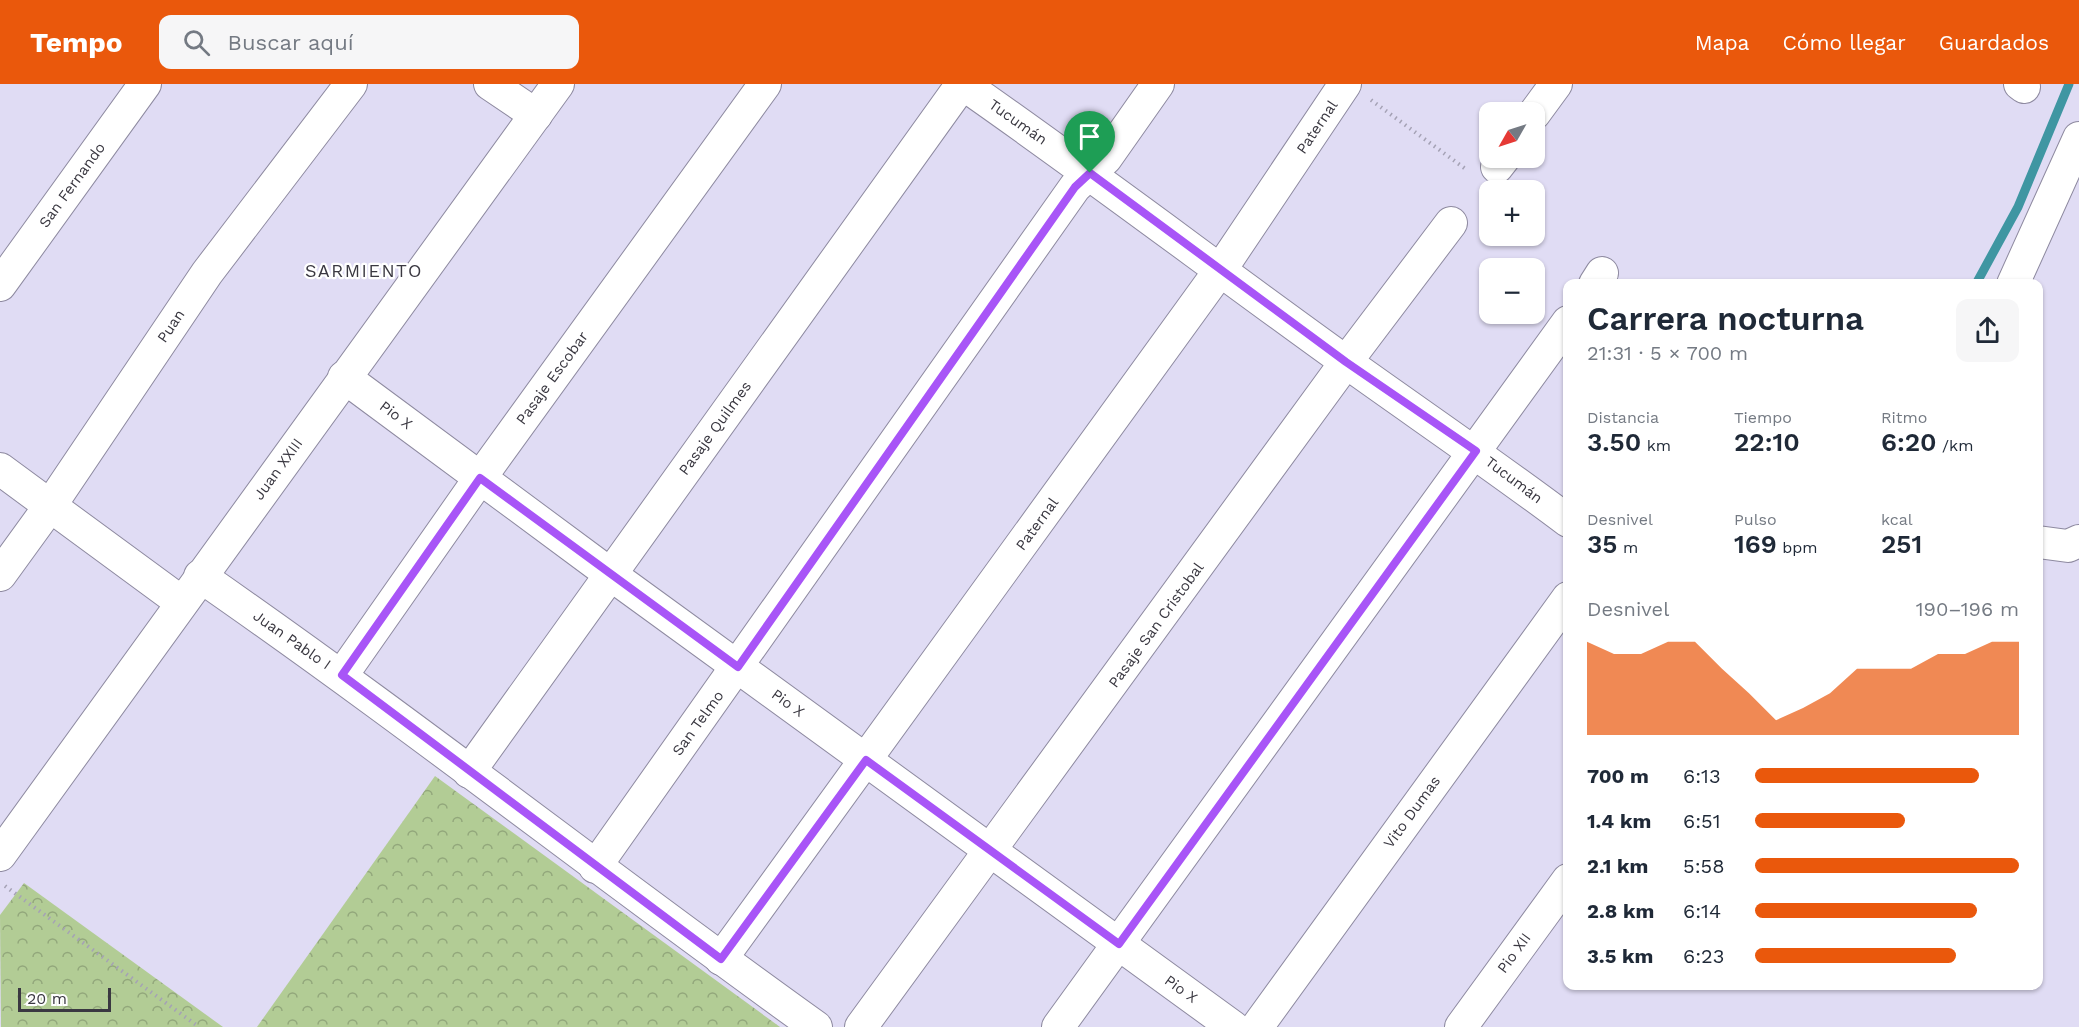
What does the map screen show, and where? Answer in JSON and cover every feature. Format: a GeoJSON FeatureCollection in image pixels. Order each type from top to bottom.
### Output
{"type":"FeatureCollection","features":[{"type":"Feature","properties":{"kind":"street","name":"San Fernando"},"geometry":{"type":"LineString","coordinates":[[0,285],[145,84]]}},
{"type":"Feature","properties":{"kind":"street","name":"Puan"},"geometry":{"type":"LineString","coordinates":[[0,575],[50,506],[207,273],[351,84]]}},
{"type":"Feature","properties":{"kind":"street"},"geometry":{"type":"LineString","coordinates":[[490,84],[536,116]]}},
{"type":"Feature","properties":{"kind":"street","name":"Juan XXIII"},"geometry":{"type":"LineString","coordinates":[[0,855],[558,84]]}},
{"type":"Feature","properties":{"kind":"street","name":"Pasaje Escobar"},"geometry":{"type":"LineString","coordinates":[[342,675],[480,478],[765,84]]}},
{"type":"Feature","properties":{"kind":"street","name":"Tucumán"},"geometry":{"type":"LineString","coordinates":[[962,84],[1090,173],[1346,362],[1476,451],[1563,517]]}},
{"type":"Feature","properties":{"kind":"street","name":"Pasaje Quilmes"},"geometry":{"type":"LineString","coordinates":[[469,772],[962,84]]}},
{"type":"Feature","properties":{"kind":"street","name":"San Telmo"},"geometry":{"type":"LineString","coordinates":[[595,867],[1075,187],[1106,158],[1158,84]]}},
{"type":"Feature","properties":{"kind":"street"},"geometry":{"type":"LineString","coordinates":[[1543,102],[1556,84]]}},
{"type":"Feature","properties":{"kind":"street","name":"Paternal"},"geometry":{"type":"LineString","coordinates":[[721,959],[1221,269],[1356,91]]}},
{"type":"Feature","properties":{"kind":"street"},"geometry":{"type":"LineString","coordinates":[[2015,279],[2079,138]]}},
{"type":"Feature","properties":{"kind":"street","name":"Pasaje San Cristobal"},"geometry":{"type":"LineString","coordinates":[[861,1027],[992,851],[1346,362],[1451,224]]}},
{"type":"Feature","properties":{"kind":"street"},"geometry":{"type":"LineString","coordinates":[[1058,1027],[1563,329]]}},
{"type":"Feature","properties":{"kind":"street","name":"Pio X"},"geometry":{"type":"LineString","coordinates":[[344,377],[610,574],[1233,1027]]}},
{"type":"Feature","properties":{"kind":"street"},"geometry":{"type":"LineString","coordinates":[[0,469],[181,602]]}},
{"type":"Feature","properties":{"kind":"street"},"geometry":{"type":"LineString","coordinates":[[2043,543],[2068,546],[2079,541]]}},
{"type":"Feature","properties":{"kind":"street","name":"Juan Pablo I"},"geometry":{"type":"LineString","coordinates":[[200,576],[342,675],[595,867],[816,1027]]}},
{"type":"Feature","properties":{"kind":"street","name":"Vito Dumas"},"geometry":{"type":"LineString","coordinates":[[1257,1027],[1563,605]]}},
{"type":"Feature","properties":{"kind":"street","name":"Pio XII"},"geometry":{"type":"LineString","coordinates":[[1461,1027],[1563,887]]}},
{"type":"Feature","properties":{"kind":"path"},"geometry":{"type":"LineString","coordinates":[[1356,91],[1479,159]]}},
{"type":"Feature","properties":{"kind":"path"},"geometry":{"type":"LineString","coordinates":[[0,882],[199,1027]]}},
{"type":"Feature","properties":{"kind":"green space"},"geometry":{"type":"Polygon","coordinates":[[[435,776],[780,1027],[257,1027],[435,776]]]}},
{"type":"Feature","properties":{"kind":"green space"},"geometry":{"type":"Polygon","coordinates":[[[24,883],[223,1027],[1,1027],[0,915],[24,883]]]}},
{"type":"Feature","properties":{"kind":"waterway"},"geometry":{"type":"LineString","coordinates":[[1979,279],[2018,207],[2069,84]]}},
{"type":"Feature","properties":{"kind":"district","name":"SARMIENTO"},"geometry":{"type":"Point","coordinates":[364,270]}},
{"type":"Feature","properties":{"kind":"route"},"geometry":{"type":"LineString","coordinates":[[1090,173],[1346,362],[1476,451],[1119,944],[866,760],[721,959],[595,867],[342,675],[480,478],[738,667],[1075,187],[1090,173]]}}]}
